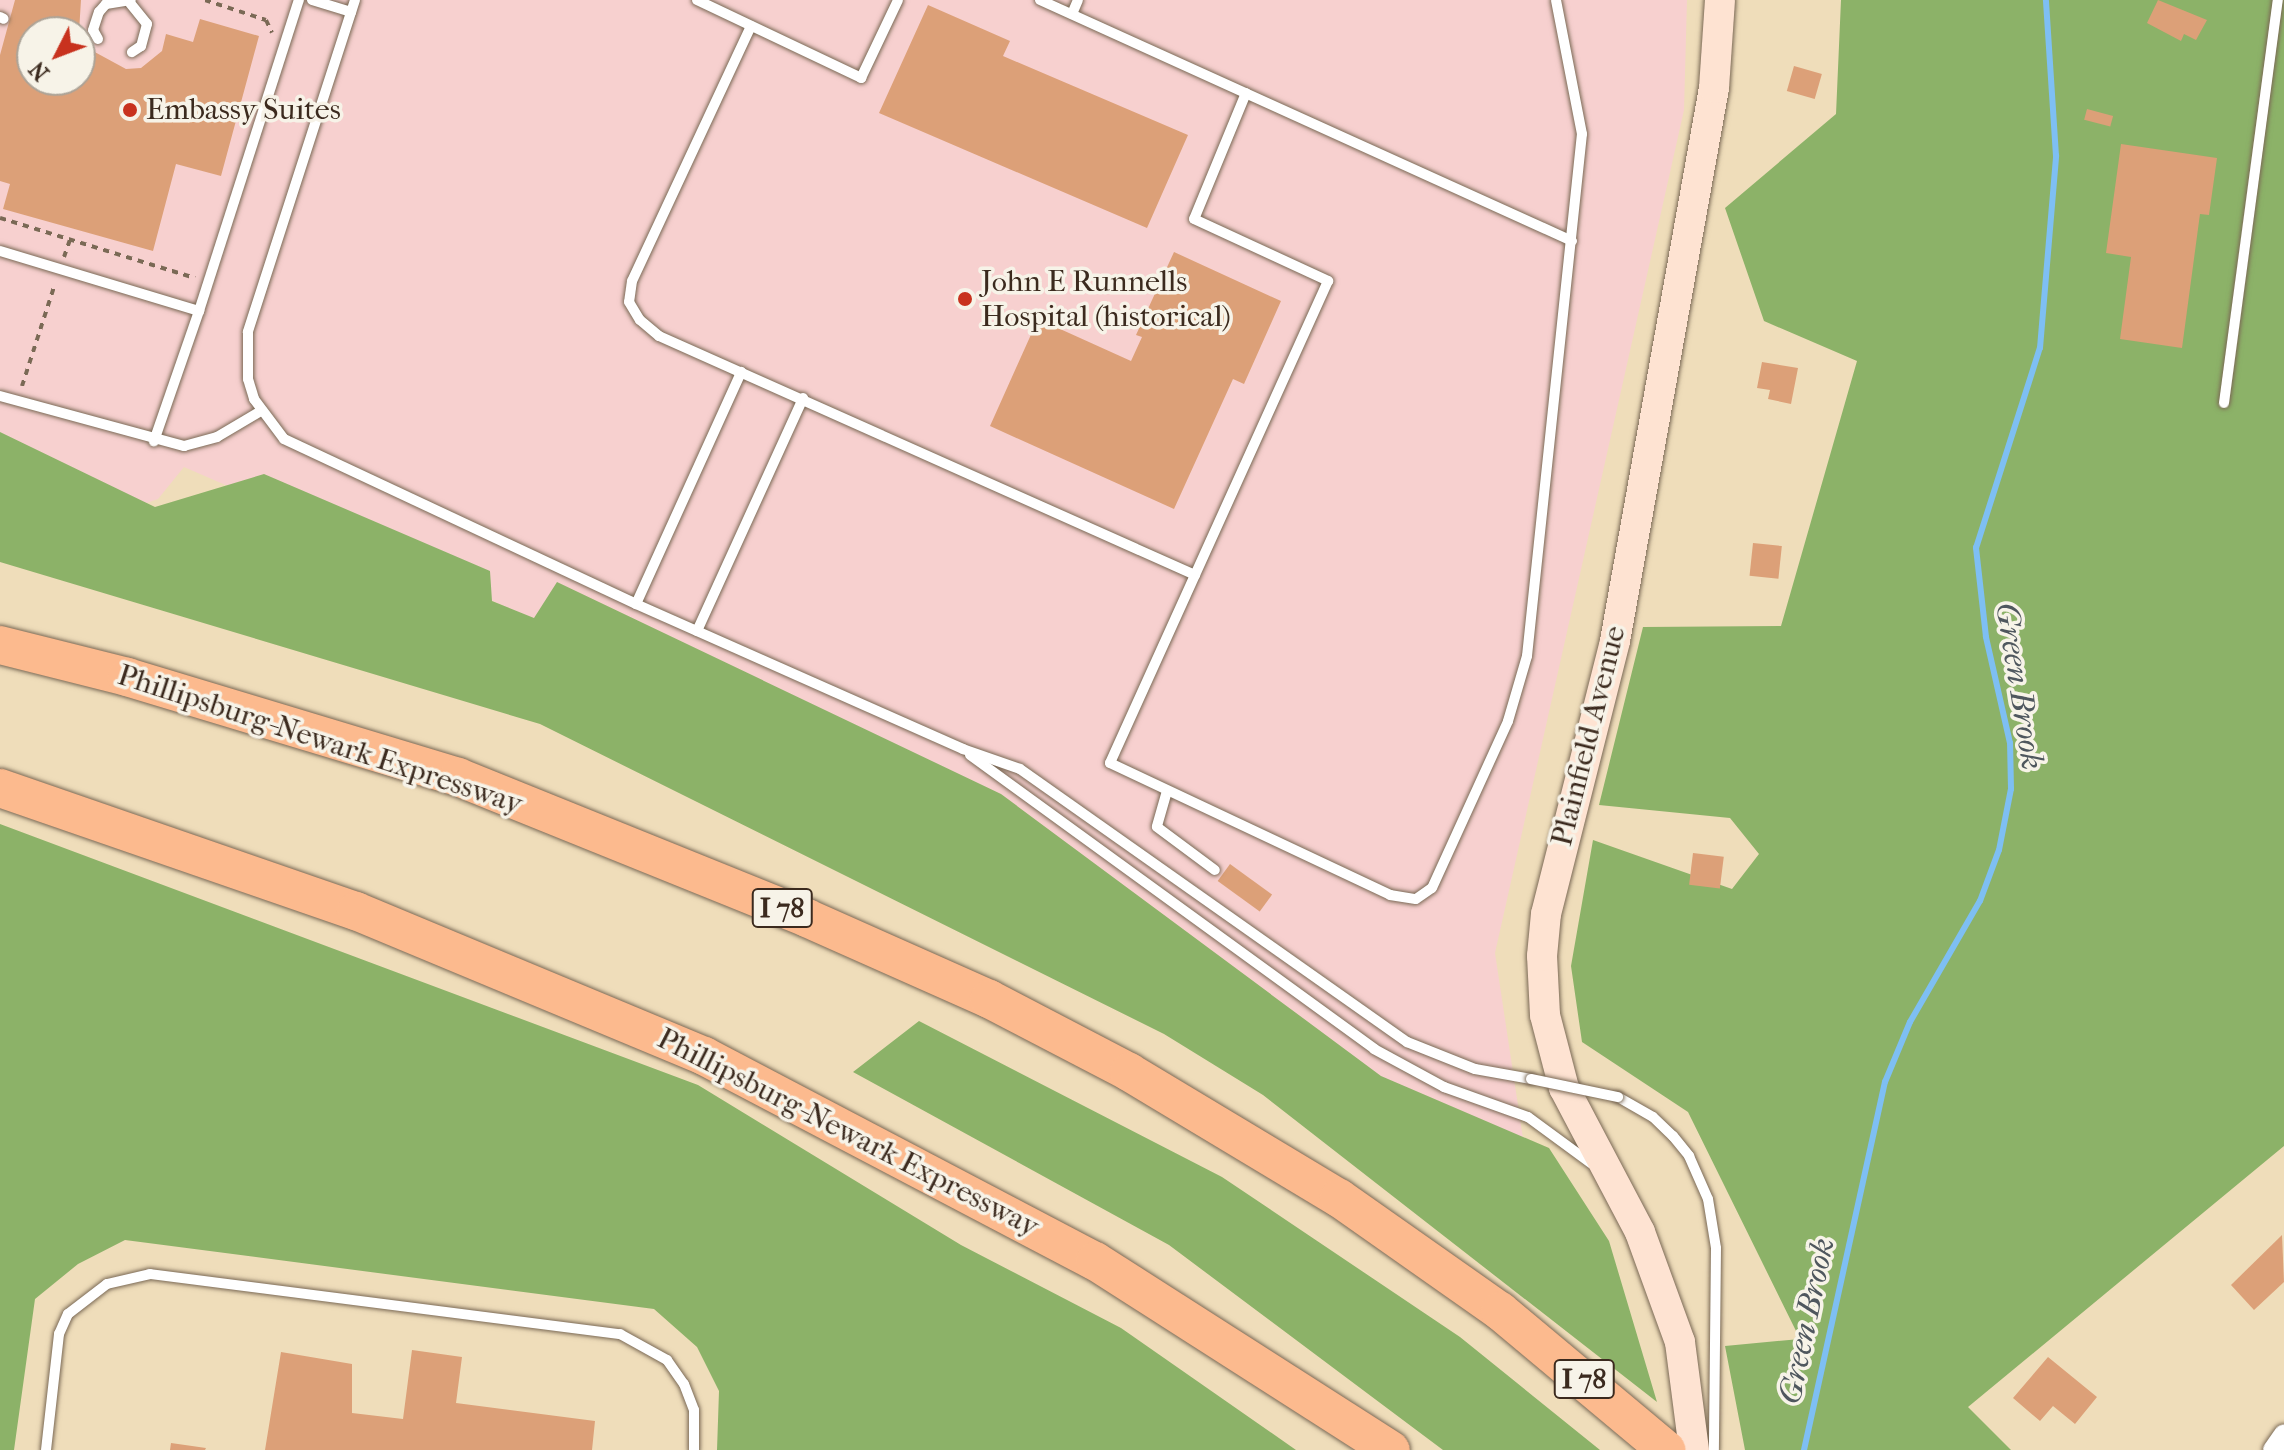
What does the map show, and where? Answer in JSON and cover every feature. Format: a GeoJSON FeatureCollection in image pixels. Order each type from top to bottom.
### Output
{"type":"FeatureCollection","features":[{"type":"Feature","properties":{"kind":"highway","name":"Phillipsburg-Newark Expressway"},"geometry":{"type":"LineString","coordinates":[[0,645],[127,677],[458,777],[890,953],[1129,1072],[1290,1166],[1500,1311],[1666,1450]]}},
{"type":"Feature","properties":{"kind":"highway","name":"Phillipsburg-Newark Expressway"},"geometry":{"type":"LineString","coordinates":[[0,788],[356,911],[704,1056],[1095,1261],[1391,1450]]}},
{"type":"Feature","properties":{"kind":"main road","name":"Plainfield Avenue"},"geometry":{"type":"LineString","coordinates":[[1694,1450],[1680,1342],[1663,1286],[1574,1111],[1555,1061],[1545,1015],[1542,956],[1553,884],[1615,641],[1714,88],[1720,0]]}},
{"type":"Feature","properties":{"kind":"street"},"geometry":{"type":"LineString","coordinates":[[2273,1450],[2284,1434]]}},
{"type":"Feature","properties":{"kind":"lane"},"geometry":{"type":"LineString","coordinates":[[154,441],[299,0]]}},
{"type":"Feature","properties":{"kind":"lane"},"geometry":{"type":"LineString","coordinates":[[312,0],[351,12]]}},
{"type":"Feature","properties":{"kind":"lane"},"geometry":{"type":"LineString","coordinates":[[355,0],[248,332],[248,379],[261,411],[284,439],[307,454],[636,604],[1042,781],[1407,1042],[1475,1069],[1618,1097],[1673,1136],[1689,1156],[1708,1199],[1716,1248],[1714,1450]]}},
{"type":"Feature","properties":{"kind":"lane"},"geometry":{"type":"LineString","coordinates":[[697,0],[861,78],[898,0]]}},
{"type":"Feature","properties":{"kind":"lane"},"geometry":{"type":"LineString","coordinates":[[1040,0],[1572,241]]}},
{"type":"Feature","properties":{"kind":"lane"},"geometry":{"type":"LineString","coordinates":[[1072,14],[1078,0]]}},
{"type":"Feature","properties":{"kind":"lane"},"geometry":{"type":"LineString","coordinates":[[1246,93],[1194,219],[1328,281],[1110,763],[1390,895],[1416,899],[1432,888],[1524,675],[1582,134],[1556,0]]}},
{"type":"Feature","properties":{"kind":"lane"},"geometry":{"type":"LineString","coordinates":[[2224,403],[2278,0]]}},
{"type":"Feature","properties":{"kind":"lane"},"geometry":{"type":"LineString","coordinates":[[98,39],[94,22],[106,4],[130,2],[147,24],[141,46],[132,52]]}},
{"type":"Feature","properties":{"kind":"lane"},"geometry":{"type":"LineString","coordinates":[[751,26],[628,292],[633,311],[649,329],[1195,575]]}},
{"type":"Feature","properties":{"kind":"lane"},"geometry":{"type":"LineString","coordinates":[[0,251],[199,311]]}},
{"type":"Feature","properties":{"kind":"lane"},"geometry":{"type":"LineString","coordinates":[[636,604],[741,372]]}},
{"type":"Feature","properties":{"kind":"lane"},"geometry":{"type":"LineString","coordinates":[[0,396],[154,441],[184,446],[217,437],[261,411]]}},
{"type":"Feature","properties":{"kind":"lane"},"geometry":{"type":"LineString","coordinates":[[697,631],[803,398]]}},
{"type":"Feature","properties":{"kind":"lane"},"geometry":{"type":"LineString","coordinates":[[963,749],[1374,1049],[1444,1087],[1528,1117],[1610,1179]]}},
{"type":"Feature","properties":{"kind":"lane"},"geometry":{"type":"LineString","coordinates":[[1167,791],[1157,827],[1215,870]]}},
{"type":"Feature","properties":{"kind":"lane"},"geometry":{"type":"LineString","coordinates":[[46,1450],[59,1334],[68,1314],[107,1284],[150,1274],[620,1334],[667,1360],[684,1384],[694,1410],[694,1450]]}},
{"type":"Feature","properties":{"kind":"path"},"geometry":{"type":"LineString","coordinates":[[205,0],[266,20],[271,39]]}},
{"type":"Feature","properties":{"kind":"path"},"geometry":{"type":"LineString","coordinates":[[0,218],[195,280],[200,264]]}},
{"type":"Feature","properties":{"kind":"path"},"geometry":{"type":"LineString","coordinates":[[18,401],[70,240]]}},
{"type":"Feature","properties":{"kind":"shaded area"},"geometry":{"type":"Polygon","coordinates":[[[0,0],[1687,0],[1684,110],[1495,953],[1529,1178],[967,807],[184,467],[158,499],[86,524],[0,506],[0,0]]]}},
{"type":"Feature","properties":{"kind":"green space"},"geometry":{"type":"Polygon","coordinates":[[[1841,0],[2284,0],[2284,1146],[1968,1407],[2011,1450],[1745,1450],[1725,1346],[1800,1339],[1688,1112],[1582,1042],[1571,966],[1593,840],[1732,889],[1759,854],[1730,818],[1599,805],[1643,627],[1781,626],[1857,361],[1764,321],[1725,208],[1836,114],[1841,0]]]}},
{"type":"Feature","properties":{"kind":"green space"},"geometry":{"type":"Polygon","coordinates":[[[0,432],[155,507],[264,474],[490,571],[492,601],[534,618],[557,582],[1001,794],[1381,1076],[1549,1148],[1609,1241],[1657,1402],[1263,1095],[1164,1034],[540,724],[0,562],[0,432]]]}},
{"type":"Feature","properties":{"kind":"green space"},"geometry":{"type":"Polygon","coordinates":[[[0,824],[698,1085],[961,1245],[1121,1328],[1296,1450],[717,1450],[719,1391],[697,1347],[654,1309],[125,1240],[78,1264],[35,1299],[14,1450],[0,1450],[0,824]]]}},
{"type":"Feature","properties":{"kind":"green space"},"geometry":{"type":"Polygon","coordinates":[[[919,1021],[1222,1177],[1460,1337],[1600,1450],[1443,1450],[1169,1245],[853,1072],[919,1021]]]}},
{"type":"Feature","properties":{"kind":"building"},"geometry":{"type":"Polygon","coordinates":[[[15,0],[81,0],[80,16],[16,16],[16,96],[96,96],[96,53],[126,69],[141,68],[162,51],[166,34],[193,42],[200,19],[259,36],[221,176],[176,164],[153,251],[3,209],[10,184],[0,181],[0,55],[15,0]]]}},
{"type":"Feature","properties":{"kind":"building"},"geometry":{"type":"Polygon","coordinates":[[[2158,0],[2207,20],[2196,40],[2184,34],[2181,41],[2147,23],[2158,0]]]}},
{"type":"Feature","properties":{"kind":"building"},"geometry":{"type":"Polygon","coordinates":[[[928,5],[1010,41],[1003,56],[1188,135],[1147,228],[879,113],[928,5]]]}},
{"type":"Feature","properties":{"kind":"building"},"geometry":{"type":"Polygon","coordinates":[[[1794,66],[1822,74],[1815,99],[1787,91],[1794,66]]]}},
{"type":"Feature","properties":{"kind":"building"},"geometry":{"type":"Polygon","coordinates":[[[2087,109],[2113,116],[2110,127],[2084,120],[2087,109]]]}},
{"type":"Feature","properties":{"kind":"building"},"geometry":{"type":"Polygon","coordinates":[[[2121,144],[2217,158],[2209,215],[2200,214],[2182,348],[2120,339],[2131,257],[2106,253],[2121,144]]]}},
{"type":"Feature","properties":{"kind":"building"},"geometry":{"type":"Polygon","coordinates":[[[1174,252],[1281,301],[1244,384],[1233,379],[1174,509],[990,426],[1038,319],[1131,361],[1142,337],[1136,335],[1174,252]]]}},
{"type":"Feature","properties":{"kind":"building"},"geometry":{"type":"Polygon","coordinates":[[[1762,362],[1798,368],[1791,404],[1768,399],[1770,390],[1757,388],[1762,362]]]}},
{"type":"Feature","properties":{"kind":"building"},"geometry":{"type":"Polygon","coordinates":[[[1753,543],[1782,546],[1778,579],[1750,576],[1753,543]]]}},
{"type":"Feature","properties":{"kind":"building"},"geometry":{"type":"Polygon","coordinates":[[[1693,853],[1724,857],[1720,889],[1689,885],[1693,853]]]}},
{"type":"Feature","properties":{"kind":"building"},"geometry":{"type":"Polygon","coordinates":[[[1230,864],[1272,895],[1260,912],[1218,881],[1230,864]]]}},
{"type":"Feature","properties":{"kind":"building"},"geometry":{"type":"Polygon","coordinates":[[[2282,1235],[2284,1282],[2254,1310],[2231,1285],[2282,1235]]]}},
{"type":"Feature","properties":{"kind":"building"},"geometry":{"type":"Polygon","coordinates":[[[412,1350],[462,1357],[456,1403],[595,1421],[592,1450],[265,1450],[281,1352],[352,1364],[352,1413],[403,1419],[412,1350]]]}},
{"type":"Feature","properties":{"kind":"building"},"geometry":{"type":"Polygon","coordinates":[[[2048,1357],[2097,1397],[2075,1424],[2053,1406],[2040,1421],[2013,1398],[2048,1357]]]}},
{"type":"Feature","properties":{"kind":"building"},"geometry":{"type":"Polygon","coordinates":[[[171,1443],[206,1448],[170,1450],[171,1443]]]}},
{"type":"Feature","properties":{"kind":"waterway","name":"Green Brook"},"geometry":{"type":"LineString","coordinates":[[1804,1450],[1885,1082],[1910,1022],[1980,901],[1999,850],[2011,789],[2010,743],[1986,637],[1976,548],[2040,348],[2056,156],[2046,0]]}},
{"type":"Feature","properties":{"kind":"place","name":"Embassy Suites"},"geometry":{"type":"Point","coordinates":[130,110]}},
{"type":"Feature","properties":{"kind":"place","name":"John E Runnells Hospital (historical)"},"geometry":{"type":"Point","coordinates":[965,299]}}]}
